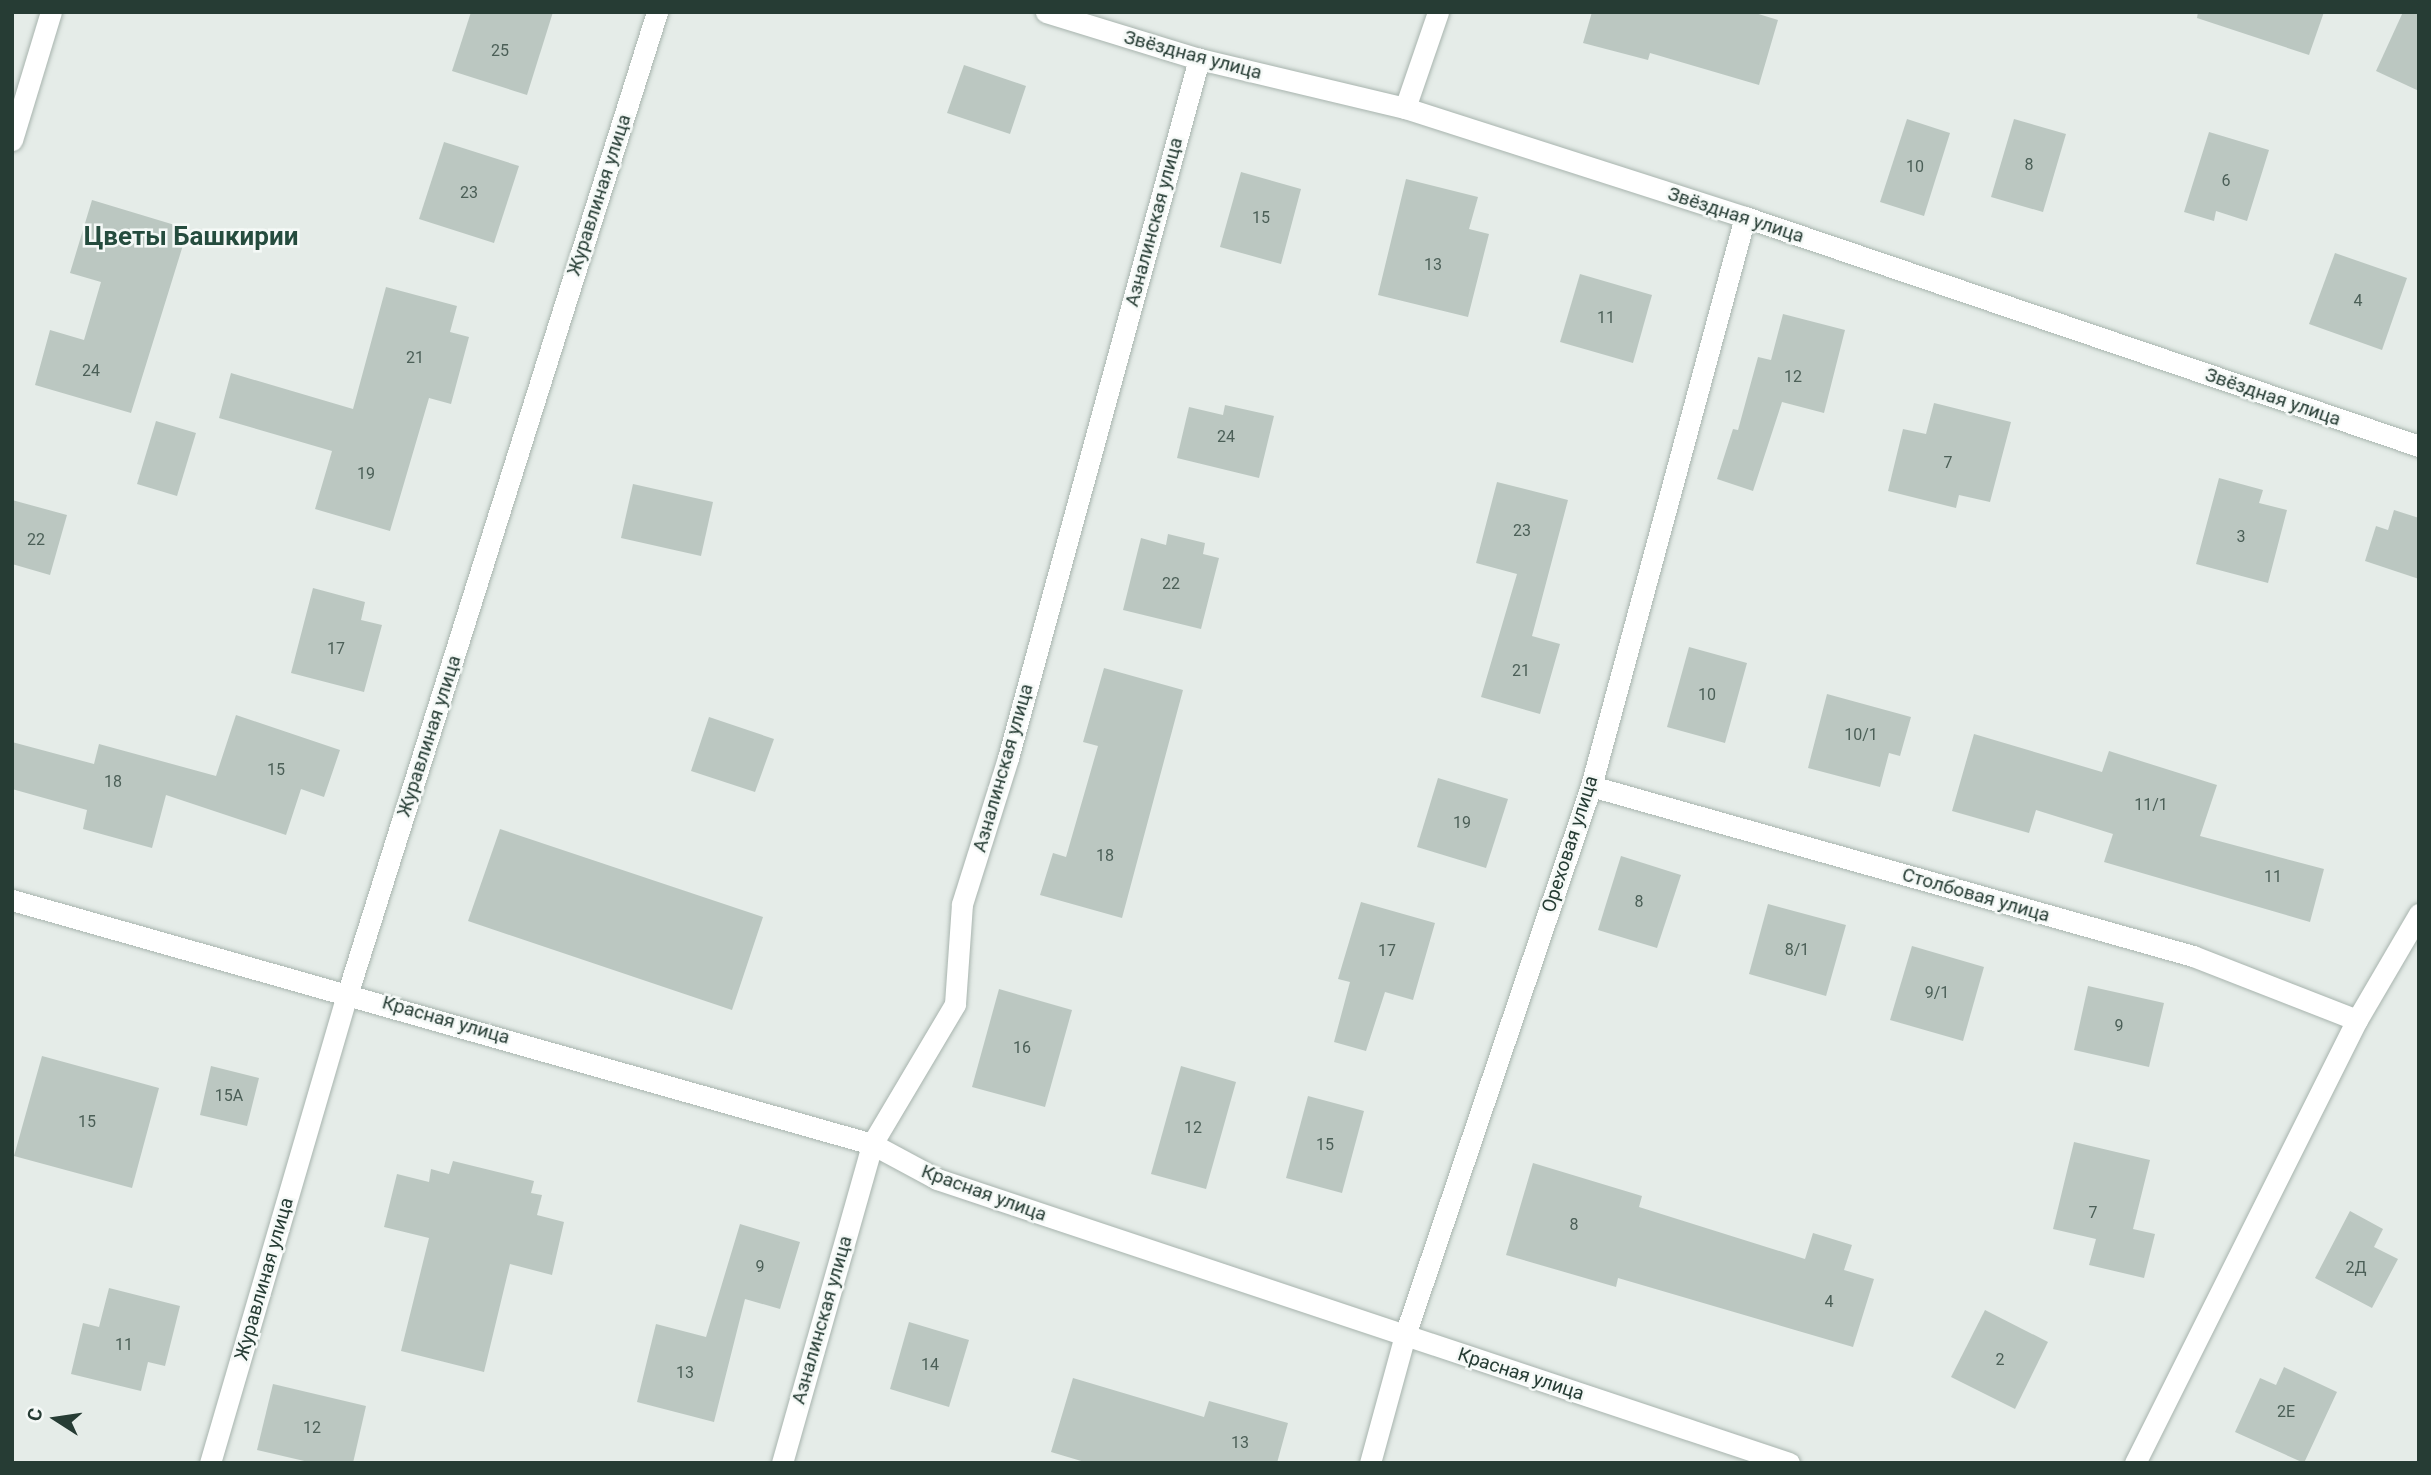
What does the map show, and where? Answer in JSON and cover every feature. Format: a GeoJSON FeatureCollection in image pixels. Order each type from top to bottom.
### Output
{"type":"FeatureCollection","features":[{"type":"Feature","properties":{"kind":"street"},"geometry":{"type":"LineString","coordinates":[[12,140],[51,12]]}},
{"type":"Feature","properties":{"kind":"street","name":"Журавлиная улица"},"geometry":{"type":"LineString","coordinates":[[210,1463],[348,992],[657,12]]}},
{"type":"Feature","properties":{"kind":"street","name":"Звёздная улица"},"geometry":{"type":"LineString","coordinates":[[1046,12],[1199,59],[1405,108],[1745,218],[2419,446]]}},
{"type":"Feature","properties":{"kind":"street"},"geometry":{"type":"LineString","coordinates":[[1405,108],[1438,12]]}},
{"type":"Feature","properties":{"kind":"street","name":"Азналинская улица"},"geometry":{"type":"LineString","coordinates":[[782,1463],[872,1144],[956,1004],[962,904],[1008,758],[1199,59]]}},
{"type":"Feature","properties":{"kind":"street","name":"Ореховая улица"},"geometry":{"type":"LineString","coordinates":[[1370,1463],[1405,1335],[1591,786],[1745,218]]}},
{"type":"Feature","properties":{"kind":"street","name":"Столбовая улица"},"geometry":{"type":"LineString","coordinates":[[1591,786],[2193,957],[2357,1020]]}},
{"type":"Feature","properties":{"kind":"street","name":"Красная улица"},"geometry":{"type":"LineString","coordinates":[[12,900],[348,992],[872,1144],[937,1179],[1789,1463]]}},
{"type":"Feature","properties":{"kind":"street"},"geometry":{"type":"LineString","coordinates":[[2135,1463],[2357,1020],[2419,914]]}},
{"type":"Feature","properties":{"kind":"building"},"geometry":{"type":"Polygon","coordinates":[[[471,12],[553,12],[527,95],[452,71],[471,12]]]}},
{"type":"Feature","properties":{"kind":"building"},"geometry":{"type":"Polygon","coordinates":[[[1592,12],[1752,12],[1778,20],[1759,85],[1650,53],[1648,60],[1583,43],[1592,12]]]}},
{"type":"Feature","properties":{"kind":"building"},"geometry":{"type":"Polygon","coordinates":[[[2198,12],[2324,12],[2309,55],[2197,18],[2198,12]]]}},
{"type":"Feature","properties":{"kind":"building"},"geometry":{"type":"Polygon","coordinates":[[[2403,12],[2419,12],[2419,91],[2376,71],[2403,12]]]}},
{"type":"Feature","properties":{"kind":"building"},"geometry":{"type":"Polygon","coordinates":[[[964,65],[1026,86],[1010,134],[947,113],[964,65]]]}},
{"type":"Feature","properties":{"kind":"building"},"geometry":{"type":"Polygon","coordinates":[[[1907,119],[1950,133],[1924,216],[1880,202],[1907,119]]]}},
{"type":"Feature","properties":{"kind":"building"},"geometry":{"type":"Polygon","coordinates":[[[2014,119],[2066,134],[2043,212],[1991,197],[2014,119]]]}},
{"type":"Feature","properties":{"kind":"building"},"geometry":{"type":"Polygon","coordinates":[[[2209,132],[2269,150],[2247,221],[2216,211],[2214,221],[2184,212],[2209,132]]]}},
{"type":"Feature","properties":{"kind":"building"},"geometry":{"type":"Polygon","coordinates":[[[444,142],[519,166],[494,243],[419,219],[444,142]]]}},
{"type":"Feature","properties":{"kind":"building"},"geometry":{"type":"Polygon","coordinates":[[[1241,172],[1301,189],[1281,264],[1220,247],[1241,172]]]}},
{"type":"Feature","properties":{"kind":"building"},"geometry":{"type":"Polygon","coordinates":[[[1406,179],[1478,197],[1469,229],[1489,234],[1468,317],[1378,295],[1406,179]]]}},
{"type":"Feature","properties":{"kind":"building"},"geometry":{"type":"Polygon","coordinates":[[[92,200],[188,229],[131,413],[35,385],[50,330],[84,340],[101,282],[70,273],[92,200]]]}},
{"type":"Feature","properties":{"kind":"building"},"geometry":{"type":"Polygon","coordinates":[[[2335,253],[2407,278],[2382,350],[2309,324],[2335,253]]]}},
{"type":"Feature","properties":{"kind":"building"},"geometry":{"type":"Polygon","coordinates":[[[1580,274],[1652,295],[1633,363],[1560,342],[1580,274]]]}},
{"type":"Feature","properties":{"kind":"building"},"geometry":{"type":"Polygon","coordinates":[[[386,287],[457,306],[450,332],[469,337],[451,404],[429,398],[390,531],[315,509],[332,451],[219,418],[231,373],[353,409],[386,287]]]}},
{"type":"Feature","properties":{"kind":"building"},"geometry":{"type":"Polygon","coordinates":[[[1783,314],[1845,330],[1824,413],[1782,402],[1753,491],[1717,479],[1733,429],[1738,430],[1758,357],[1771,360],[1783,314]]]}},
{"type":"Feature","properties":{"kind":"building"},"geometry":{"type":"Polygon","coordinates":[[[1934,403],[2011,422],[1990,502],[1959,495],[1956,508],[1888,491],[1903,429],[1926,434],[1934,403]]]}},
{"type":"Feature","properties":{"kind":"building"},"geometry":{"type":"Polygon","coordinates":[[[1225,405],[1274,416],[1259,478],[1177,458],[1189,407],[1223,415],[1225,405]]]}},
{"type":"Feature","properties":{"kind":"building"},"geometry":{"type":"Polygon","coordinates":[[[156,421],[196,433],[177,496],[137,484],[156,421]]]}},
{"type":"Feature","properties":{"kind":"building"},"geometry":{"type":"Polygon","coordinates":[[[2219,478],[2263,490],[2259,503],[2287,510],[2268,583],[2196,564],[2219,478]]]}},
{"type":"Feature","properties":{"kind":"building"},"geometry":{"type":"Polygon","coordinates":[[[1497,482],[1568,500],[1532,636],[1560,644],[1540,714],[1481,697],[1517,574],[1476,563],[1497,482]]]}},
{"type":"Feature","properties":{"kind":"building"},"geometry":{"type":"Polygon","coordinates":[[[633,484],[713,502],[701,556],[621,538],[633,484]]]}},
{"type":"Feature","properties":{"kind":"building"},"geometry":{"type":"Polygon","coordinates":[[[12,500],[67,515],[50,575],[12,564],[12,500]]]}},
{"type":"Feature","properties":{"kind":"building"},"geometry":{"type":"Polygon","coordinates":[[[2394,510],[2419,518],[2419,579],[2365,561],[2376,526],[2388,530],[2394,510]]]}},
{"type":"Feature","properties":{"kind":"building"},"geometry":{"type":"Polygon","coordinates":[[[1168,534],[1205,543],[1203,554],[1219,558],[1201,629],[1123,610],[1141,538],[1166,545],[1168,534]]]}},
{"type":"Feature","properties":{"kind":"building"},"geometry":{"type":"Polygon","coordinates":[[[313,588],[365,602],[361,620],[382,625],[364,692],[291,673],[313,588]]]}},
{"type":"Feature","properties":{"kind":"building"},"geometry":{"type":"Polygon","coordinates":[[[1689,647],[1747,663],[1725,743],[1667,727],[1689,647]]]}},
{"type":"Feature","properties":{"kind":"building"},"geometry":{"type":"Polygon","coordinates":[[[1104,668],[1183,690],[1122,918],[1040,895],[1053,853],[1066,857],[1098,746],[1083,742],[1104,668]]]}},
{"type":"Feature","properties":{"kind":"building"},"geometry":{"type":"Polygon","coordinates":[[[1827,694],[1911,717],[1900,756],[1889,753],[1880,787],[1808,768],[1827,694]]]}},
{"type":"Feature","properties":{"kind":"building"},"geometry":{"type":"Polygon","coordinates":[[[236,715],[340,750],[324,797],[301,789],[286,835],[166,795],[152,848],[83,829],[87,810],[12,789],[12,742],[94,764],[99,744],[216,776],[236,715]]]}},
{"type":"Feature","properties":{"kind":"building"},"geometry":{"type":"Polygon","coordinates":[[[709,717],[774,739],[755,792],[691,771],[709,717]]]}},
{"type":"Feature","properties":{"kind":"building"},"geometry":{"type":"Polygon","coordinates":[[[1974,734],[2102,772],[2109,751],[2217,785],[2200,836],[2324,869],[2310,922],[2104,862],[2113,834],[2036,810],[2029,833],[1952,811],[1974,734]]]}},
{"type":"Feature","properties":{"kind":"building"},"geometry":{"type":"Polygon","coordinates":[[[1438,778],[1508,799],[1486,868],[1417,847],[1438,778]]]}},
{"type":"Feature","properties":{"kind":"building"},"geometry":{"type":"Polygon","coordinates":[[[500,829],[763,917],[732,1010],[468,921],[500,829]]]}},
{"type":"Feature","properties":{"kind":"building"},"geometry":{"type":"Polygon","coordinates":[[[1621,856],[1681,875],[1657,948],[1598,930],[1621,856]]]}},
{"type":"Feature","properties":{"kind":"building"},"geometry":{"type":"Polygon","coordinates":[[[1361,902],[1435,923],[1413,1000],[1385,992],[1366,1051],[1334,1042],[1350,982],[1338,979],[1361,902]]]}},
{"type":"Feature","properties":{"kind":"building"},"geometry":{"type":"Polygon","coordinates":[[[1768,904],[1846,925],[1826,996],[1749,974],[1768,904]]]}},
{"type":"Feature","properties":{"kind":"building"},"geometry":{"type":"Polygon","coordinates":[[[1912,946],[1984,967],[1963,1041],[1890,1020],[1912,946]]]}},
{"type":"Feature","properties":{"kind":"building"},"geometry":{"type":"Polygon","coordinates":[[[2088,986],[2164,1003],[2149,1067],[2074,1050],[2088,986]]]}},
{"type":"Feature","properties":{"kind":"building"},"geometry":{"type":"Polygon","coordinates":[[[999,989],[1072,1010],[1045,1107],[972,1087],[999,989]]]}},
{"type":"Feature","properties":{"kind":"building"},"geometry":{"type":"Polygon","coordinates":[[[42,1056],[159,1088],[132,1188],[14,1156],[42,1056]]]}},
{"type":"Feature","properties":{"kind":"building"},"geometry":{"type":"Polygon","coordinates":[[[211,1066],[259,1078],[247,1126],[200,1115],[211,1066]]]}},
{"type":"Feature","properties":{"kind":"building"},"geometry":{"type":"Polygon","coordinates":[[[1181,1066],[1236,1082],[1206,1189],[1151,1174],[1181,1066]]]}},
{"type":"Feature","properties":{"kind":"building"},"geometry":{"type":"Polygon","coordinates":[[[1308,1096],[1364,1111],[1342,1193],[1286,1178],[1308,1096]]]}},
{"type":"Feature","properties":{"kind":"building"},"geometry":{"type":"Polygon","coordinates":[[[2074,1142],[2150,1160],[2133,1229],[2155,1234],[2144,1278],[2089,1265],[2096,1239],[2053,1229],[2074,1142]]]}},
{"type":"Feature","properties":{"kind":"building"},"geometry":{"type":"Polygon","coordinates":[[[453,1161],[534,1181],[531,1193],[542,1195],[537,1215],[564,1222],[552,1275],[510,1264],[484,1372],[401,1351],[429,1238],[384,1227],[397,1174],[429,1182],[431,1169],[449,1174],[453,1161]]]}},
{"type":"Feature","properties":{"kind":"building"},"geometry":{"type":"Polygon","coordinates":[[[1533,1163],[1642,1196],[1639,1207],[1805,1259],[1813,1233],[1852,1245],[1844,1270],[1874,1279],[1853,1347],[1618,1278],[1616,1287],[1506,1255],[1533,1163]]]}},
{"type":"Feature","properties":{"kind":"building"},"geometry":{"type":"Polygon","coordinates":[[[2350,1211],[2383,1229],[2374,1247],[2398,1259],[2372,1308],[2315,1278],[2350,1211]]]}},
{"type":"Feature","properties":{"kind":"building"},"geometry":{"type":"Polygon","coordinates":[[[740,1224],[800,1242],[780,1309],[745,1299],[714,1422],[637,1402],[656,1324],[706,1337],[740,1224]]]}},
{"type":"Feature","properties":{"kind":"building"},"geometry":{"type":"Polygon","coordinates":[[[109,1288],[180,1306],[165,1366],[148,1362],[141,1391],[71,1374],[83,1323],[99,1327],[109,1288]]]}},
{"type":"Feature","properties":{"kind":"building"},"geometry":{"type":"Polygon","coordinates":[[[1985,1310],[2048,1342],[2015,1409],[1951,1377],[1985,1310]]]}},
{"type":"Feature","properties":{"kind":"building"},"geometry":{"type":"Polygon","coordinates":[[[909,1322],[969,1340],[949,1407],[890,1389],[909,1322]]]}},
{"type":"Feature","properties":{"kind":"building"},"geometry":{"type":"Polygon","coordinates":[[[2284,1367],[2337,1392],[2304,1463],[2235,1432],[2260,1378],[2276,1385],[2284,1367]]]}},
{"type":"Feature","properties":{"kind":"building"},"geometry":{"type":"Polygon","coordinates":[[[1073,1378],[1204,1417],[1209,1401],[1288,1423],[1277,1463],[1088,1463],[1051,1452],[1073,1378]]]}},
{"type":"Feature","properties":{"kind":"building"},"geometry":{"type":"Polygon","coordinates":[[[273,1384],[366,1406],[353,1463],[313,1463],[257,1450],[273,1384]]]}},
{"type":"Feature","properties":{"kind":"district","name":"Цветы Башкирии"},"geometry":{"type":"Point","coordinates":[191,237]}}]}
